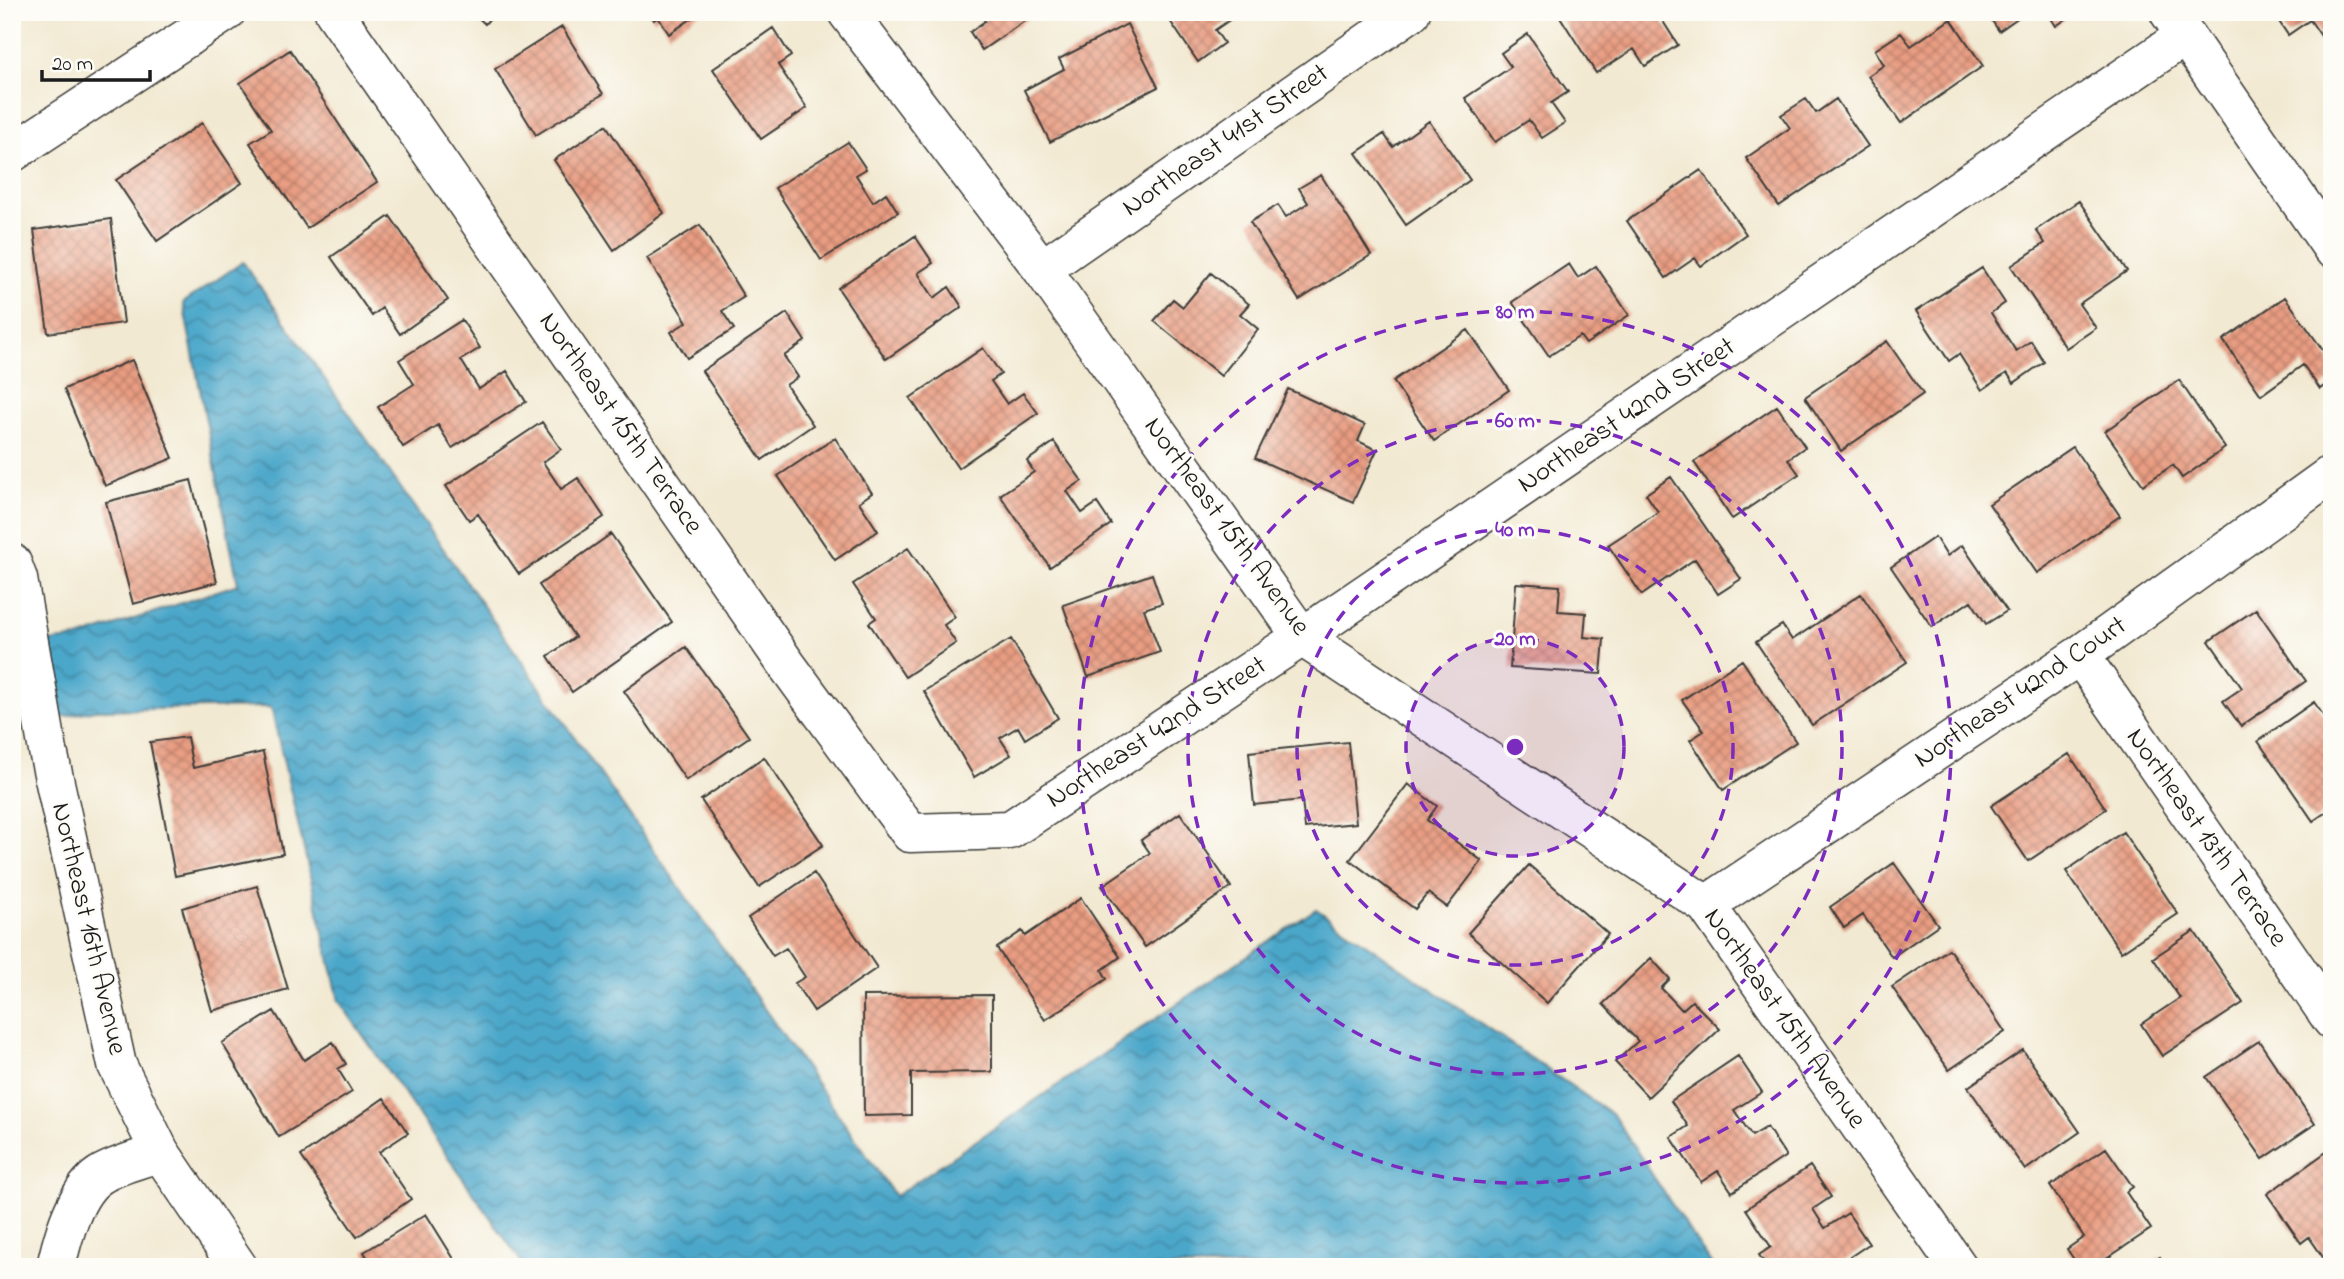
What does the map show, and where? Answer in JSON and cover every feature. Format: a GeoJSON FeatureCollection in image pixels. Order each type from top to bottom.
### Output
{"type":"FeatureCollection","features":[{"type":"Feature","properties":{"kind":"street"},"geometry":{"type":"LineString","coordinates":[[12,153],[226,12]]}},
{"type":"Feature","properties":{"kind":"street","name":"Northeast 15th Terrace"},"geometry":{"type":"LineString","coordinates":[[334,12],[786,664],[910,833]]}},
{"type":"Feature","properties":{"kind":"street","name":"Northeast 15th Avenue"},"geometry":{"type":"LineString","coordinates":[[847,12],[1042,269],[1302,637],[1706,905],[1958,1267]]}},
{"type":"Feature","properties":{"kind":"street","name":"Northeast 41st Street"},"geometry":{"type":"LineString","coordinates":[[1042,269],[1411,12]]}},
{"type":"Feature","properties":{"kind":"street"},"geometry":{"type":"LineString","coordinates":[[2177,24],[2332,248]]}},
{"type":"Feature","properties":{"kind":"street","name":"Northeast 42nd Street"},"geometry":{"type":"LineString","coordinates":[[910,833],[1010,830],[1302,637],[2177,24]]}},
{"type":"Feature","properties":{"kind":"street","name":"Northeast 42nd Court"},"geometry":{"type":"LineString","coordinates":[[1706,905],[2080,655],[2332,474]]}},
{"type":"Feature","properties":{"kind":"street","name":"Northeast 16th Avenue"},"geometry":{"type":"LineString","coordinates":[[15,571],[48,751],[117,1065],[160,1152],[238,1267]]}},
{"type":"Feature","properties":{"kind":"street","name":"Northeast 13th Terrace"},"geometry":{"type":"LineString","coordinates":[[2080,655],[2332,1020]]}},
{"type":"Feature","properties":{"kind":"street"},"geometry":{"type":"LineString","coordinates":[[55,1267],[77,1202],[100,1175],[160,1152]]}},
{"type":"Feature","properties":{"kind":"water"},"geometry":{"type":"Polygon","coordinates":[[[243,262],[895,1196],[1316,909],[1613,1115],[1713,1267],[525,1267],[339,1001],[271,707],[95,710],[12,727],[12,647],[78,638],[238,584],[183,303],[243,262]]]}},
{"type":"Feature","properties":{"kind":"building"},"geometry":{"type":"Polygon","coordinates":[[[472,12],[495,12],[485,24],[472,12]]]}},
{"type":"Feature","properties":{"kind":"building"},"geometry":{"type":"Polygon","coordinates":[[[649,12],[701,12],[669,34],[658,17],[654,20],[649,12]]]}},
{"type":"Feature","properties":{"kind":"building"},"geometry":{"type":"Polygon","coordinates":[[[979,12],[1038,12],[982,50],[970,32],[985,21],[979,12]]]}},
{"type":"Feature","properties":{"kind":"building"},"geometry":{"type":"Polygon","coordinates":[[[1164,12],[1241,12],[1215,30],[1224,43],[1198,62],[1164,12]]]}},
{"type":"Feature","properties":{"kind":"building"},"geometry":{"type":"Polygon","coordinates":[[[1557,12],[1657,12],[1678,45],[1645,66],[1634,49],[1596,73],[1557,12]]]}},
{"type":"Feature","properties":{"kind":"building"},"geometry":{"type":"Polygon","coordinates":[[[1986,12],[2026,12],[1999,31],[1986,12]]]}},
{"type":"Feature","properties":{"kind":"building"},"geometry":{"type":"Polygon","coordinates":[[[2047,12],[2076,12],[2056,26],[2047,12]]]}},
{"type":"Feature","properties":{"kind":"building"},"geometry":{"type":"Polygon","coordinates":[[[2332,12],[2332,52],[2310,20],[2288,35],[2274,14],[2332,12]]]}},
{"type":"Feature","properties":{"kind":"building"},"geometry":{"type":"Polygon","coordinates":[[[1951,19],[1983,66],[1901,123],[1868,76],[1884,65],[1875,50],[1901,33],[1911,46],[1951,19]]]}},
{"type":"Feature","properties":{"kind":"building"},"geometry":{"type":"Polygon","coordinates":[[[1127,24],[1158,87],[1050,142],[1024,90],[1064,69],[1059,59],[1127,24]]]}},
{"type":"Feature","properties":{"kind":"building"},"geometry":{"type":"Polygon","coordinates":[[[562,27],[603,94],[536,135],[495,69],[562,27]]]}},
{"type":"Feature","properties":{"kind":"building"},"geometry":{"type":"Polygon","coordinates":[[[773,28],[791,56],[778,65],[807,108],[761,139],[713,69],[773,28]]]}},
{"type":"Feature","properties":{"kind":"building"},"geometry":{"type":"Polygon","coordinates":[[[1528,34],[1568,92],[1551,103],[1565,123],[1542,138],[1529,120],[1495,142],[1465,98],[1511,67],[1501,53],[1528,34]]]}},
{"type":"Feature","properties":{"kind":"building"},"geometry":{"type":"Polygon","coordinates":[[[290,50],[377,182],[307,228],[250,143],[271,130],[240,83],[290,50]]]}},
{"type":"Feature","properties":{"kind":"building"},"geometry":{"type":"Polygon","coordinates":[[[1806,99],[1816,113],[1836,99],[1868,146],[1779,206],[1746,158],[1790,128],[1781,115],[1806,99]]]}},
{"type":"Feature","properties":{"kind":"building"},"geometry":{"type":"Polygon","coordinates":[[[1429,121],[1470,180],[1406,225],[1356,153],[1384,134],[1393,147],[1429,121]]]}},
{"type":"Feature","properties":{"kind":"building"},"geometry":{"type":"Polygon","coordinates":[[[202,123],[242,183],[157,241],[116,180],[202,123]]]}},
{"type":"Feature","properties":{"kind":"building"},"geometry":{"type":"Polygon","coordinates":[[[606,125],[664,213],[614,250],[554,160],[606,125]]]}},
{"type":"Feature","properties":{"kind":"building"},"geometry":{"type":"Polygon","coordinates":[[[848,142],[866,169],[856,175],[873,202],[886,193],[898,212],[821,260],[775,188],[848,142]]]}},
{"type":"Feature","properties":{"kind":"building"},"geometry":{"type":"Polygon","coordinates":[[[1701,170],[1746,234],[1701,266],[1695,258],[1666,278],[1627,221],[1701,170]]]}},
{"type":"Feature","properties":{"kind":"building"},"geometry":{"type":"Polygon","coordinates":[[[1321,175],[1371,255],[1299,300],[1250,222],[1278,205],[1286,217],[1308,203],[1299,188],[1321,175]]]}},
{"type":"Feature","properties":{"kind":"building"},"geometry":{"type":"Polygon","coordinates":[[[2079,201],[2127,271],[2079,304],[2096,328],[2066,348],[2011,266],[2045,243],[2036,230],[2079,201]]]}},
{"type":"Feature","properties":{"kind":"building"},"geometry":{"type":"Polygon","coordinates":[[[390,216],[448,300],[400,334],[382,308],[372,316],[331,257],[390,216]]]}},
{"type":"Feature","properties":{"kind":"building"},"geometry":{"type":"Polygon","coordinates":[[[111,219],[124,323],[48,333],[34,230],[111,219]]]}},
{"type":"Feature","properties":{"kind":"building"},"geometry":{"type":"Polygon","coordinates":[[[700,225],[744,297],[722,311],[734,329],[687,358],[671,332],[687,322],[647,258],[700,225]]]}},
{"type":"Feature","properties":{"kind":"building"},"geometry":{"type":"Polygon","coordinates":[[[915,236],[933,263],[918,273],[934,298],[949,287],[962,307],[886,359],[838,288],[915,236]]]}},
{"type":"Feature","properties":{"kind":"building"},"geometry":{"type":"Polygon","coordinates":[[[1569,264],[1578,278],[1596,266],[1629,315],[1586,344],[1580,336],[1549,356],[1512,302],[1569,264]]]}},
{"type":"Feature","properties":{"kind":"building"},"geometry":{"type":"Polygon","coordinates":[[[1982,268],[2005,303],[1991,313],[2016,351],[2031,341],[2044,362],[2014,383],[2007,373],[1982,390],[1959,354],[1949,361],[1916,311],[1982,268]]]}},
{"type":"Feature","properties":{"kind":"building"},"geometry":{"type":"Polygon","coordinates":[[[1211,273],[1249,304],[1240,314],[1258,329],[1221,376],[1154,321],[1173,299],[1183,307],[1211,273]]]}},
{"type":"Feature","properties":{"kind":"building"},"geometry":{"type":"Polygon","coordinates":[[[2285,297],[2332,363],[2332,380],[2320,389],[2303,365],[2261,395],[2223,340],[2285,297]]]}},
{"type":"Feature","properties":{"kind":"building"},"geometry":{"type":"Polygon","coordinates":[[[787,313],[805,341],[784,356],[798,377],[786,385],[813,425],[762,460],[702,371],[787,313]]]}},
{"type":"Feature","properties":{"kind":"building"},"geometry":{"type":"Polygon","coordinates":[[[462,320],[480,348],[461,360],[479,389],[507,371],[526,402],[452,448],[438,425],[403,447],[378,407],[414,384],[399,360],[462,320]]]}},
{"type":"Feature","properties":{"kind":"building"},"geometry":{"type":"Polygon","coordinates":[[[1468,330],[1509,390],[1434,441],[1393,381],[1468,330]]]}},
{"type":"Feature","properties":{"kind":"building"},"geometry":{"type":"Polygon","coordinates":[[[1887,341],[1923,394],[1841,451],[1805,397],[1887,341]]]}},
{"type":"Feature","properties":{"kind":"building"},"geometry":{"type":"Polygon","coordinates":[[[983,348],[1001,374],[991,381],[1007,404],[1023,393],[1038,413],[958,468],[910,398],[983,348]]]}},
{"type":"Feature","properties":{"kind":"building"},"geometry":{"type":"Polygon","coordinates":[[[132,360],[173,458],[105,486],[64,389],[132,360]]]}},
{"type":"Feature","properties":{"kind":"building"},"geometry":{"type":"Polygon","coordinates":[[[2179,380],[2225,448],[2182,478],[2173,465],[2143,485],[2105,431],[2179,380]]]}},
{"type":"Feature","properties":{"kind":"building"},"geometry":{"type":"Polygon","coordinates":[[[1288,389],[1365,425],[1358,441],[1377,450],[1353,502],[1255,458],[1288,389]]]}},
{"type":"Feature","properties":{"kind":"building"},"geometry":{"type":"Polygon","coordinates":[[[1777,406],[1805,447],[1788,459],[1799,474],[1732,519],[1694,462],[1777,406]]]}},
{"type":"Feature","properties":{"kind":"building"},"geometry":{"type":"Polygon","coordinates":[[[542,422],[561,449],[543,462],[561,489],[578,478],[604,517],[519,574],[478,514],[469,520],[446,486],[542,422]]]}},
{"type":"Feature","properties":{"kind":"building"},"geometry":{"type":"Polygon","coordinates":[[[835,438],[872,493],[859,502],[878,531],[835,560],[778,476],[835,438]]]}},
{"type":"Feature","properties":{"kind":"building"},"geometry":{"type":"Polygon","coordinates":[[[1054,442],[1082,481],[1067,491],[1082,513],[1097,503],[1111,524],[1050,567],[1000,495],[1034,472],[1027,461],[1054,442]]]}},
{"type":"Feature","properties":{"kind":"building"},"geometry":{"type":"Polygon","coordinates":[[[2073,447],[2120,516],[2037,573],[1989,504],[2073,447]]]}},
{"type":"Feature","properties":{"kind":"building"},"geometry":{"type":"Polygon","coordinates":[[[1671,477],[1741,579],[1718,594],[1695,559],[1642,595],[1608,545],[1658,512],[1646,494],[1671,477]]]}},
{"type":"Feature","properties":{"kind":"building"},"geometry":{"type":"Polygon","coordinates":[[[191,480],[217,582],[133,604],[106,502],[191,480]]]}},
{"type":"Feature","properties":{"kind":"building"},"geometry":{"type":"Polygon","coordinates":[[[611,534],[672,622],[572,692],[548,656],[575,637],[539,585],[611,534]]]}},
{"type":"Feature","properties":{"kind":"building"},"geometry":{"type":"Polygon","coordinates":[[[1935,537],[1947,556],[1962,545],[2007,611],[1986,624],[1971,601],[1932,627],[1891,567],[1935,537]]]}},
{"type":"Feature","properties":{"kind":"building"},"geometry":{"type":"Polygon","coordinates":[[[908,548],[955,617],[944,625],[956,643],[905,677],[869,623],[876,618],[853,584],[908,548]]]}},
{"type":"Feature","properties":{"kind":"building"},"geometry":{"type":"Polygon","coordinates":[[[1152,574],[1162,603],[1144,609],[1160,652],[1088,677],[1063,605],[1152,574]]]}},
{"type":"Feature","properties":{"kind":"building"},"geometry":{"type":"Polygon","coordinates":[[[1516,583],[1560,586],[1558,611],[1586,613],[1584,637],[1604,639],[1601,674],[1510,668],[1516,583]]]}},
{"type":"Feature","properties":{"kind":"building"},"geometry":{"type":"Polygon","coordinates":[[[1861,594],[1907,662],[1812,725],[1756,642],[1782,625],[1792,640],[1861,594]]]}},
{"type":"Feature","properties":{"kind":"building"},"geometry":{"type":"Polygon","coordinates":[[[2256,609],[2306,681],[2241,726],[2223,701],[2242,688],[2209,641],[2256,609]]]}},
{"type":"Feature","properties":{"kind":"building"},"geometry":{"type":"Polygon","coordinates":[[[1011,639],[1058,718],[1025,739],[1018,727],[1000,738],[1011,755],[974,777],[924,691],[1011,639]]]}},
{"type":"Feature","properties":{"kind":"building"},"geometry":{"type":"Polygon","coordinates":[[[686,647],[749,737],[686,780],[624,691],[686,647]]]}},
{"type":"Feature","properties":{"kind":"building"},"geometry":{"type":"Polygon","coordinates":[[[1742,660],[1796,742],[1723,790],[1690,740],[1704,731],[1682,700],[1742,660]]]}},
{"type":"Feature","properties":{"kind":"building"},"geometry":{"type":"Polygon","coordinates":[[[2314,702],[2332,728],[2332,808],[2313,821],[2258,741],[2314,702]]]}},
{"type":"Feature","properties":{"kind":"building"},"geometry":{"type":"Polygon","coordinates":[[[187,737],[193,768],[263,752],[283,854],[175,876],[150,742],[187,737]]]}},
{"type":"Feature","properties":{"kind":"building"},"geometry":{"type":"Polygon","coordinates":[[[1348,742],[1356,823],[1305,828],[1302,800],[1254,805],[1249,752],[1348,742]]]}},
{"type":"Feature","properties":{"kind":"building"},"geometry":{"type":"Polygon","coordinates":[[[2069,754],[2106,809],[2028,861],[1991,806],[2069,754]]]}},
{"type":"Feature","properties":{"kind":"building"},"geometry":{"type":"Polygon","coordinates":[[[764,757],[823,845],[759,887],[701,800],[764,757]]]}},
{"type":"Feature","properties":{"kind":"building"},"geometry":{"type":"Polygon","coordinates":[[[1408,784],[1437,806],[1427,820],[1482,861],[1447,907],[1428,893],[1415,909],[1350,860],[1408,784]]]}},
{"type":"Feature","properties":{"kind":"building"},"geometry":{"type":"Polygon","coordinates":[[[1180,813],[1231,887],[1145,947],[1102,886],[1150,853],[1141,840],[1180,813]]]}},
{"type":"Feature","properties":{"kind":"building"},"geometry":{"type":"Polygon","coordinates":[[[2123,832],[2178,914],[2121,952],[2066,871],[2123,832]]]}},
{"type":"Feature","properties":{"kind":"building"},"geometry":{"type":"Polygon","coordinates":[[[1894,863],[1938,925],[1892,957],[1863,915],[1844,928],[1830,907],[1894,863]]]}},
{"type":"Feature","properties":{"kind":"building"},"geometry":{"type":"Polygon","coordinates":[[[1529,865],[1608,934],[1547,1003],[1468,933],[1529,865]]]}},
{"type":"Feature","properties":{"kind":"building"},"geometry":{"type":"Polygon","coordinates":[[[814,873],[877,968],[814,1011],[795,983],[805,977],[786,948],[773,956],[748,918],[814,873]]]}},
{"type":"Feature","properties":{"kind":"building"},"geometry":{"type":"Polygon","coordinates":[[[257,886],[288,989],[212,1011],[182,908],[257,886]]]}},
{"type":"Feature","properties":{"kind":"building"},"geometry":{"type":"Polygon","coordinates":[[[1081,898],[1120,957],[1102,970],[1107,979],[1045,1020],[997,948],[1022,931],[1025,936],[1081,898]]]}},
{"type":"Feature","properties":{"kind":"building"},"geometry":{"type":"Polygon","coordinates":[[[2194,931],[2243,1003],[2162,1056],[2141,1024],[2180,998],[2153,958],[2194,931]]]}},
{"type":"Feature","properties":{"kind":"building"},"geometry":{"type":"Polygon","coordinates":[[[1949,949],[2005,1032],[1949,1070],[1892,987],[1949,949]]]}},
{"type":"Feature","properties":{"kind":"building"},"geometry":{"type":"Polygon","coordinates":[[[1651,958],[1670,979],[1661,988],[1682,1010],[1692,1001],[1720,1029],[1648,1097],[1615,1062],[1638,1041],[1603,1004],[1651,958]]]}},
{"type":"Feature","properties":{"kind":"building"},"geometry":{"type":"Polygon","coordinates":[[[992,995],[992,1072],[911,1073],[911,1115],[864,1116],[863,996],[992,995]]]}},
{"type":"Feature","properties":{"kind":"building"},"geometry":{"type":"Polygon","coordinates":[[[274,1011],[304,1060],[333,1042],[346,1064],[338,1069],[352,1092],[279,1137],[222,1043],[274,1011]]]}},
{"type":"Feature","properties":{"kind":"building"},"geometry":{"type":"Polygon","coordinates":[[[2259,1041],[2315,1124],[2263,1159],[2206,1077],[2259,1041]]]}},
{"type":"Feature","properties":{"kind":"building"},"geometry":{"type":"Polygon","coordinates":[[[2023,1050],[2080,1132],[2025,1170],[1968,1087],[2023,1050]]]}},
{"type":"Feature","properties":{"kind":"building"},"geometry":{"type":"Polygon","coordinates":[[[1738,1056],[1762,1092],[1734,1110],[1752,1136],[1767,1127],[1786,1156],[1732,1192],[1718,1171],[1701,1182],[1671,1137],[1688,1126],[1671,1101],[1738,1056]]]}},
{"type":"Feature","properties":{"kind":"building"},"geometry":{"type":"Polygon","coordinates":[[[384,1098],[408,1133],[379,1152],[411,1199],[357,1237],[301,1156],[384,1098]]]}},
{"type":"Feature","properties":{"kind":"building"},"geometry":{"type":"Polygon","coordinates":[[[2106,1148],[2133,1187],[2126,1192],[2151,1229],[2094,1267],[2079,1267],[2067,1249],[2084,1237],[2050,1186],[2106,1148]]]}},
{"type":"Feature","properties":{"kind":"building"},"geometry":{"type":"Polygon","coordinates":[[[2332,1148],[2332,1255],[2325,1260],[2309,1237],[2301,1243],[2267,1194],[2332,1148]]]}},
{"type":"Feature","properties":{"kind":"building"},"geometry":{"type":"Polygon","coordinates":[[[1810,1166],[1831,1197],[1813,1209],[1825,1228],[1848,1213],[1869,1244],[1835,1267],[1767,1267],[1759,1255],[1771,1247],[1746,1209],[1810,1166]]]}},
{"type":"Feature","properties":{"kind":"building"},"geometry":{"type":"Polygon","coordinates":[[[426,1214],[459,1267],[373,1267],[364,1252],[426,1214]]]}},
{"type":"Feature","properties":{"kind":"building"},"geometry":{"type":"Polygon","coordinates":[[[2160,1257],[2167,1267],[2146,1267],[2160,1257]]]}}]}
